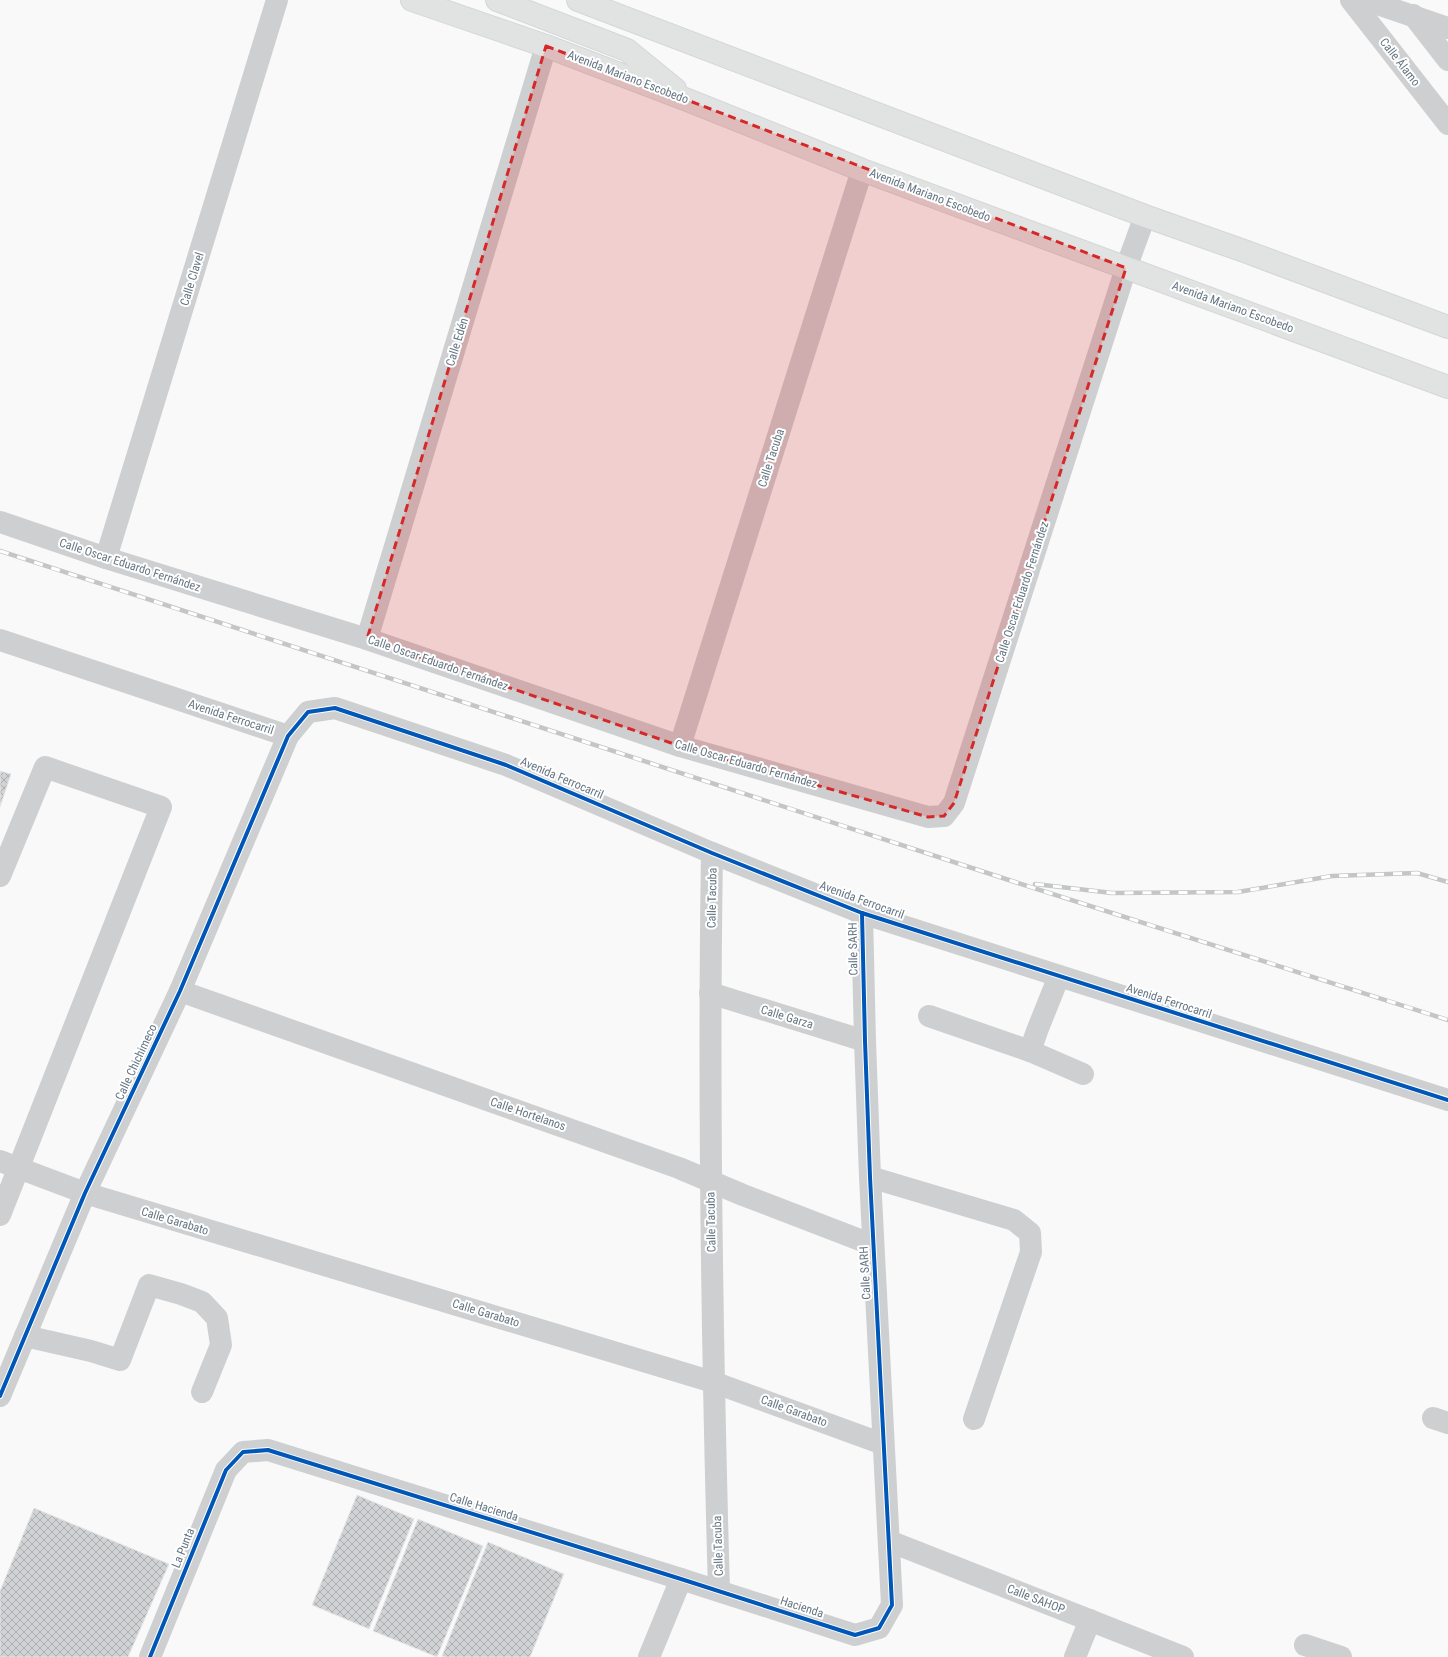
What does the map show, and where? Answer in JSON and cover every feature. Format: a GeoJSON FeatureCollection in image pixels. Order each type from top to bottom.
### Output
{"type":"FeatureCollection","features":[{"type":"Feature","properties":{"kind":"main road","name":"Avenida Mariano Escobedo"},"geometry":{"type":"LineString","coordinates":[[412,0],[546,46],[690,101],[862,170],[1448,387]]}},
{"type":"Feature","properties":{"kind":"main road"},"geometry":{"type":"LineString","coordinates":[[497,0],[627,50],[690,101]]}},
{"type":"Feature","properties":{"kind":"main road"},"geometry":{"type":"LineString","coordinates":[[578,0],[1144,216],[1255,255],[1448,327]]}},
{"type":"Feature","properties":{"kind":"street","name":"Calle Clavel"},"geometry":{"type":"LineString","coordinates":[[106,558],[277,0]]}},
{"type":"Feature","properties":{"kind":"street","name":"Calle Álamo"},"geometry":{"type":"LineString","coordinates":[[1351,0],[1448,124]]}},
{"type":"Feature","properties":{"kind":"street"},"geometry":{"type":"LineString","coordinates":[[1366,0],[1448,28]]}},
{"type":"Feature","properties":{"kind":"street"},"geometry":{"type":"LineString","coordinates":[[1402,0],[1448,60]]}},
{"type":"Feature","properties":{"kind":"street","name":"Calle Edén"},"geometry":{"type":"LineString","coordinates":[[367,639],[546,46]]}},
{"type":"Feature","properties":{"kind":"street","name":"Calle Tacuba"},"geometry":{"type":"LineString","coordinates":[[680,746],[862,170]]}},
{"type":"Feature","properties":{"kind":"street"},"geometry":{"type":"LineString","coordinates":[[1126,268],[1144,216]]}},
{"type":"Feature","properties":{"kind":"street","name":"Calle Oscar Eduardo Fernández"},"geometry":{"type":"LineString","coordinates":[[0,522],[106,558],[367,639],[680,746],[928,817],[944,816],[957,795],[1126,268]]}},
{"type":"Feature","properties":{"kind":"street","name":"Avenida Ferrocarril"},"geometry":{"type":"LineString","coordinates":[[0,640],[288,736],[308,712],[335,708],[506,765],[712,853],[862,913],[1448,1100]]}},
{"type":"Feature","properties":{"kind":"street","name":"Calle Chichimeco"},"geometry":{"type":"LineString","coordinates":[[0,1396],[85,1194],[180,991],[288,736]]}},
{"type":"Feature","properties":{"kind":"street"},"geometry":{"type":"LineString","coordinates":[[0,876],[45,767],[161,807],[9,1165],[0,1215]]}},
{"type":"Feature","properties":{"kind":"street","name":"Calle Tacuba"},"geometry":{"type":"LineString","coordinates":[[712,853],[710,993],[711,1182],[713,1382],[719,1591]]}},
{"type":"Feature","properties":{"kind":"street","name":"Calle SARH"},"geometry":{"type":"LineString","coordinates":[[862,913],[870,1177],[892,1605],[879,1628]]}},
{"type":"Feature","properties":{"kind":"street"},"geometry":{"type":"LineString","coordinates":[[1030,1051],[1059,976]]}},
{"type":"Feature","properties":{"kind":"street","name":"Calle Hortelanos"},"geometry":{"type":"LineString","coordinates":[[180,991],[679,1168],[743,1196],[873,1245]]}},
{"type":"Feature","properties":{"kind":"street","name":"Calle Garza"},"geometry":{"type":"LineString","coordinates":[[710,993],[865,1041]]}},
{"type":"Feature","properties":{"kind":"street"},"geometry":{"type":"LineString","coordinates":[[929,1016],[1030,1051],[1083,1074]]}},
{"type":"Feature","properties":{"kind":"street","name":"Calle Garabato"},"geometry":{"type":"LineString","coordinates":[[9,1165],[85,1194],[713,1382],[883,1444]]}},
{"type":"Feature","properties":{"kind":"street"},"geometry":{"type":"LineString","coordinates":[[870,1177],[1014,1220],[1030,1233],[1031,1252],[974,1420]]}},
{"type":"Feature","properties":{"kind":"street"},"geometry":{"type":"LineString","coordinates":[[25,1336],[91,1351],[120,1360],[149,1285],[181,1294],[202,1302],[217,1318],[221,1345],[202,1392]]}},
{"type":"Feature","properties":{"kind":"street","name":"Calle Hacienda"},"geometry":{"type":"LineString","coordinates":[[243,1452],[268,1450],[719,1591]]}},
{"type":"Feature","properties":{"kind":"street","name":"La Punta"},"geometry":{"type":"LineString","coordinates":[[150,1657],[226,1470],[243,1452]]}},
{"type":"Feature","properties":{"kind":"street","name":"Calle SAHOP"},"geometry":{"type":"LineString","coordinates":[[889,1541],[1183,1657]]}},
{"type":"Feature","properties":{"kind":"street"},"geometry":{"type":"LineString","coordinates":[[649,1657],[681,1579]]}},
{"type":"Feature","properties":{"kind":"street","name":"Hacienda"},"geometry":{"type":"LineString","coordinates":[[719,1591],[855,1635],[879,1628]]}},
{"type":"Feature","properties":{"kind":"street"},"geometry":{"type":"LineString","coordinates":[[1075,1657],[1090,1620]]}},
{"type":"Feature","properties":{"kind":"street"},"geometry":{"type":"LineString","coordinates":[[1305,1645],[1341,1657]]}},
{"type":"Feature","properties":{"kind":"highlighted area"},"geometry":{"type":"Polygon","coordinates":[[[546,46],[1126,268],[954,803],[944,816],[928,817],[680,746],[367,639],[546,46]]]}},
{"type":"Feature","properties":{"kind":"building"},"geometry":{"type":"Polygon","coordinates":[[[0,771],[11,774],[0,807],[0,771]]]}},
{"type":"Feature","properties":{"kind":"building"},"geometry":{"type":"Polygon","coordinates":[[[357,1495],[414,1519],[369,1629],[312,1605],[357,1495]]]}},
{"type":"Feature","properties":{"kind":"building"},"geometry":{"type":"Polygon","coordinates":[[[34,1508],[169,1564],[128,1657],[0,1657],[0,1591],[34,1508]]]}},
{"type":"Feature","properties":{"kind":"building"},"geometry":{"type":"Polygon","coordinates":[[[418,1519],[483,1546],[437,1657],[373,1631],[418,1519]]]}},
{"type":"Feature","properties":{"kind":"building"},"geometry":{"type":"Polygon","coordinates":[[[488,1542],[564,1574],[530,1657],[444,1657],[442,1656],[488,1542]]]}},
{"type":"Feature","properties":{"kind":"railway"},"geometry":{"type":"LineString","coordinates":[[0,551],[1015,882],[1448,1020]]}},
{"type":"Feature","properties":{"kind":"railway"},"geometry":{"type":"LineString","coordinates":[[1035,884],[1112,893],[1238,892],[1332,876],[1417,873],[1448,882]]}},
{"type":"Feature","properties":{"kind":"cycle path"},"geometry":{"type":"LineString","coordinates":[[0,1396],[85,1193],[180,991],[288,736],[308,712],[335,708],[506,765],[712,853],[862,913],[1448,1100]]}},
{"type":"Feature","properties":{"kind":"cycle path"},"geometry":{"type":"LineString","coordinates":[[150,1657],[226,1470],[243,1452],[268,1450],[855,1635],[879,1628],[892,1605],[870,1177],[862,913]]}}]}
